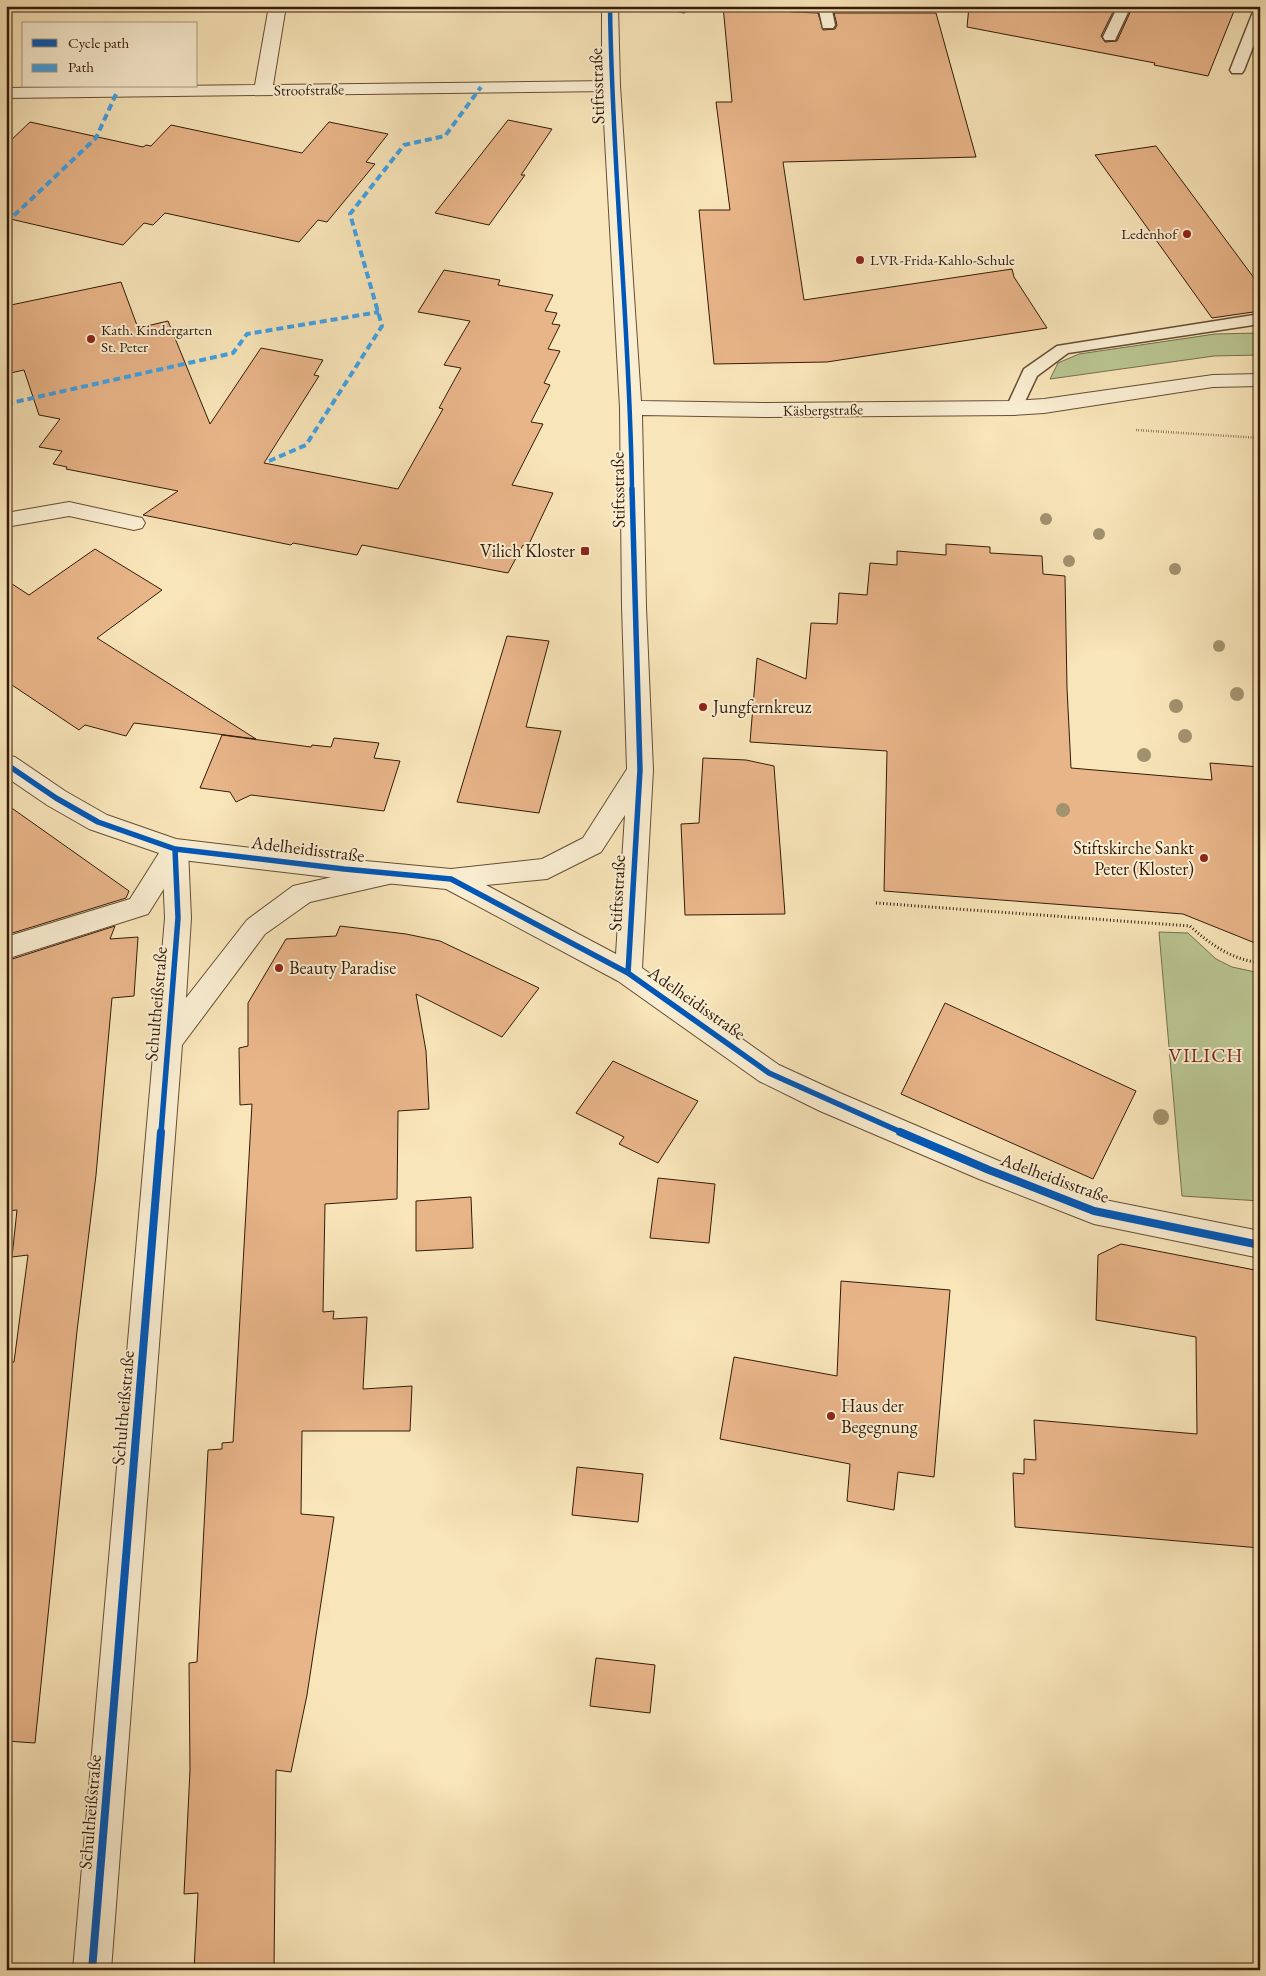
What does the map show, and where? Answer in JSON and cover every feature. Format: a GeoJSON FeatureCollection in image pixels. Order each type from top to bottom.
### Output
{"type":"FeatureCollection","features":[{"type":"Feature","properties":{"kind":"street"},"geometry":{"type":"LineString","coordinates":[[263,90],[278,6]]}},
{"type":"Feature","properties":{"kind":"street","name":"Stiftsstraße"},"geometry":{"type":"LineString","coordinates":[[610,6],[611,86],[631,408],[634,607],[640,770],[628,973]]}},
{"type":"Feature","properties":{"kind":"street","name":"Stroofstraße"},"geometry":{"type":"LineString","coordinates":[[6,93],[611,86]]}},
{"type":"Feature","properties":{"kind":"street","name":"Käsbergstraße"},"geometry":{"type":"LineString","coordinates":[[631,408],[767,410],[1014,408],[1044,406],[1213,381],[1260,380]]}},
{"type":"Feature","properties":{"kind":"street"},"geometry":{"type":"LineString","coordinates":[[6,520],[69,509],[134,522]]}},
{"type":"Feature","properties":{"kind":"street","name":"Adelheidisstraße"},"geometry":{"type":"LineString","coordinates":[[6,764],[56,798],[98,822],[176,849],[389,874],[451,879],[628,973],[769,1073],[839,1106],[989,1170],[1094,1210],[1260,1245]]}},
{"type":"Feature","properties":{"kind":"street","name":"Stiftsstraße"},"geometry":{"type":"LineString","coordinates":[[451,879],[547,869],[592,845],[640,770]]}},
{"type":"Feature","properties":{"kind":"street"},"geometry":{"type":"LineString","coordinates":[[6,948],[139,907],[176,849]]}},
{"type":"Feature","properties":{"kind":"street","name":"Schultheißstraße"},"geometry":{"type":"LineString","coordinates":[[92,1970],[178,918],[176,849]]}},
{"type":"Feature","properties":{"kind":"street","name":"Schultheißstraße"},"geometry":{"type":"LineString","coordinates":[[168,1042],[256,927],[302,893],[389,874]]}},
{"type":"Feature","properties":{"kind":"lane"},"geometry":{"type":"LineString","coordinates":[[824,6],[828,25]]}},
{"type":"Feature","properties":{"kind":"lane"},"geometry":{"type":"LineString","coordinates":[[1110,37],[1126,6]]}},
{"type":"Feature","properties":{"kind":"lane"},"geometry":{"type":"LineString","coordinates":[[1236,70],[1260,12]]}},
{"type":"Feature","properties":{"kind":"lane"},"geometry":{"type":"LineString","coordinates":[[1014,408],[1030,373],[1063,349],[1260,319]]}},
{"type":"Feature","properties":{"kind":"path"},"geometry":{"type":"LineString","coordinates":[[1130,430],[1260,438]]}},
{"type":"Feature","properties":{"kind":"path"},"geometry":{"type":"LineString","coordinates":[[876,903],[1190,926],[1224,953],[1238,960],[1260,963]]}},
{"type":"Feature","properties":{"kind":"green space"},"geometry":{"type":"Polygon","coordinates":[[[1260,333],[1260,355],[1214,356],[1050,379],[1058,363],[1079,354],[1215,334],[1260,333]]]}},
{"type":"Feature","properties":{"kind":"green space"},"geometry":{"type":"Polygon","coordinates":[[[1159,932],[1188,933],[1216,959],[1232,967],[1260,973],[1260,1201],[1182,1196],[1159,932]]]}},
{"type":"Feature","properties":{"kind":"building"},"geometry":{"type":"Polygon","coordinates":[[[723,6],[791,6],[791,12],[818,13],[823,30],[835,29],[837,25],[834,13],[936,13],[976,157],[783,162],[804,300],[1012,269],[1014,277],[1047,328],[827,362],[714,364],[699,210],[730,210],[716,102],[732,102],[723,6]]]}},
{"type":"Feature","properties":{"kind":"building"},"geometry":{"type":"Polygon","coordinates":[[[969,6],[1116,6],[1101,36],[1105,42],[1117,41],[1133,6],[1236,6],[1208,76],[1154,65],[1155,63],[967,27],[969,6]]]}},
{"type":"Feature","properties":{"kind":"building"},"geometry":{"type":"Polygon","coordinates":[[[508,120],[552,129],[521,175],[525,175],[489,225],[435,213],[508,120]]]}},
{"type":"Feature","properties":{"kind":"building"},"geometry":{"type":"Polygon","coordinates":[[[30,122],[143,147],[146,145],[151,146],[171,125],[302,153],[329,122],[388,134],[366,162],[375,164],[327,222],[318,220],[299,242],[165,213],[153,225],[144,223],[123,245],[6,218],[6,145],[30,122]]]}},
{"type":"Feature","properties":{"kind":"building","name":"Ledenhof"},"geometry":{"type":"Polygon","coordinates":[[[1156,146],[1260,286],[1260,311],[1212,318],[1095,155],[1156,146]]]}},
{"type":"Feature","properties":{"kind":"building"},"geometry":{"type":"Polygon","coordinates":[[[444,270],[500,280],[498,285],[553,295],[545,311],[557,313],[552,324],[560,325],[548,349],[560,351],[544,383],[550,385],[531,422],[543,424],[512,485],[553,493],[528,546],[523,545],[508,573],[362,545],[357,555],[293,543],[291,545],[143,515],[178,491],[66,469],[67,467],[53,464],[62,451],[39,447],[60,419],[39,415],[24,370],[6,374],[6,306],[121,282],[138,328],[168,321],[210,424],[261,348],[323,360],[314,375],[319,376],[264,463],[398,489],[443,409],[439,408],[461,368],[444,365],[470,321],[418,312],[444,270]]]}},
{"type":"Feature","properties":{"kind":"building"},"geometry":{"type":"Polygon","coordinates":[[[946,544],[990,547],[990,553],[1042,556],[1043,574],[1065,576],[1071,768],[1212,780],[1210,763],[1260,767],[1260,945],[1183,914],[884,891],[887,751],[750,742],[757,658],[806,679],[811,623],[837,624],[839,593],[867,595],[870,563],[897,565],[897,551],[946,555],[946,544]]]}},
{"type":"Feature","properties":{"kind":"building"},"geometry":{"type":"Polygon","coordinates":[[[95,549],[162,590],[97,638],[256,739],[134,723],[126,736],[85,725],[79,730],[6,681],[6,580],[29,595],[95,549]]]}},
{"type":"Feature","properties":{"kind":"building"},"geometry":{"type":"Polygon","coordinates":[[[507,636],[549,641],[526,727],[561,731],[539,813],[457,802],[507,636]]]}},
{"type":"Feature","properties":{"kind":"building"},"geometry":{"type":"Polygon","coordinates":[[[222,735],[311,747],[312,745],[331,747],[334,738],[379,743],[374,758],[400,761],[384,811],[251,795],[236,802],[230,792],[200,788],[222,735]]]}},
{"type":"Feature","properties":{"kind":"building"},"geometry":{"type":"Polygon","coordinates":[[[703,758],[746,760],[774,766],[785,914],[685,915],[681,824],[699,823],[703,758]]]}},
{"type":"Feature","properties":{"kind":"building"},"geometry":{"type":"Polygon","coordinates":[[[6,804],[129,891],[126,898],[6,935],[6,804]]]}},
{"type":"Feature","properties":{"kind":"building"},"geometry":{"type":"Polygon","coordinates":[[[115,926],[110,939],[138,937],[134,996],[112,998],[96,1175],[77,1331],[35,1743],[6,1741],[6,1362],[14,1362],[28,1255],[12,1257],[17,1210],[6,1211],[6,961],[115,926]]]}},
{"type":"Feature","properties":{"kind":"building"},"geometry":{"type":"Polygon","coordinates":[[[340,926],[406,934],[440,941],[539,988],[502,1037],[416,994],[426,1051],[429,1109],[398,1111],[397,1199],[325,1204],[323,1312],[334,1311],[333,1319],[367,1317],[363,1389],[412,1386],[410,1431],[302,1431],[301,1514],[334,1517],[307,1695],[291,1772],[276,1770],[274,1970],[194,1970],[198,1893],[184,1894],[190,1770],[189,1663],[197,1662],[208,1450],[222,1449],[222,1443],[233,1442],[252,1104],[240,1105],[239,1048],[248,1046],[248,1003],[286,939],[336,936],[340,926]]]}},
{"type":"Feature","properties":{"kind":"building"},"geometry":{"type":"Polygon","coordinates":[[[945,1003],[1136,1091],[1093,1179],[901,1094],[945,1003]]]}},
{"type":"Feature","properties":{"kind":"building"},"geometry":{"type":"Polygon","coordinates":[[[613,1061],[698,1101],[658,1163],[619,1144],[624,1137],[576,1113],[613,1061]]]}},
{"type":"Feature","properties":{"kind":"building"},"geometry":{"type":"Polygon","coordinates":[[[658,1178],[715,1184],[709,1243],[650,1238],[658,1178]]]}},
{"type":"Feature","properties":{"kind":"building"},"geometry":{"type":"Polygon","coordinates":[[[471,1197],[473,1248],[416,1251],[416,1201],[471,1197]]]}},
{"type":"Feature","properties":{"kind":"building"},"geometry":{"type":"Polygon","coordinates":[[[1121,1244],[1260,1271],[1260,1548],[1015,1527],[1013,1473],[1024,1474],[1024,1459],[1036,1460],[1034,1420],[1197,1434],[1196,1337],[1096,1320],[1098,1255],[1121,1244]]]}},
{"type":"Feature","properties":{"kind":"building","name":"Haus der Begegnung"},"geometry":{"type":"Polygon","coordinates":[[[841,1281],[950,1290],[934,1477],[898,1472],[894,1510],[847,1501],[850,1464],[720,1439],[734,1357],[837,1376],[841,1281]]]}},
{"type":"Feature","properties":{"kind":"building"},"geometry":{"type":"Polygon","coordinates":[[[577,1467],[643,1474],[638,1522],[572,1515],[577,1467]]]}},
{"type":"Feature","properties":{"kind":"building"},"geometry":{"type":"Polygon","coordinates":[[[596,1658],[655,1665],[650,1713],[590,1706],[596,1658]]]}},
{"type":"Feature","properties":{"kind":"marked path"},"geometry":{"type":"LineString","coordinates":[[269,461],[306,445],[382,326],[350,214],[404,145],[445,136],[481,87]]}},
{"type":"Feature","properties":{"kind":"marked path"},"geometry":{"type":"LineString","coordinates":[[6,223],[96,138],[117,92]]}},
{"type":"Feature","properties":{"kind":"marked path"},"geometry":{"type":"LineString","coordinates":[[6,404],[233,353],[247,334],[379,312]]}},
{"type":"Feature","properties":{"kind":"cycle path"},"geometry":{"type":"LineString","coordinates":[[610,6],[611,86],[631,408],[634,607],[640,770],[628,973]]}},
{"type":"Feature","properties":{"kind":"cycle path"},"geometry":{"type":"LineString","coordinates":[[6,764],[56,798],[98,822],[175,849],[344,869],[451,879],[628,973],[769,1073],[830,1102],[989,1170],[1094,1211],[1260,1245]]}},
{"type":"Feature","properties":{"kind":"cycle path"},"geometry":{"type":"LineString","coordinates":[[92,1970],[176,953],[178,918],[175,849]]}},
{"type":"Feature","properties":{"kind":"place","name":"Ledenhof"},"geometry":{"type":"Point","coordinates":[1187,234]}},
{"type":"Feature","properties":{"kind":"place","name":"LVR-Frida-Kahlo-Schule"},"geometry":{"type":"Point","coordinates":[860,260]}},
{"type":"Feature","properties":{"kind":"place","name":"Kath. Kindergarten St. Peter"},"geometry":{"type":"Point","coordinates":[91,339]}},
{"type":"Feature","properties":{"kind":"place","name":"Vilich Kloster"},"geometry":{"type":"Point","coordinates":[585,551]}},
{"type":"Feature","properties":{"kind":"place","name":"Jungfernkreuz"},"geometry":{"type":"Point","coordinates":[703,707]}},
{"type":"Feature","properties":{"kind":"place","name":"Stiftskirche Sankt Peter (Kloster)"},"geometry":{"type":"Point","coordinates":[1204,858]}},
{"type":"Feature","properties":{"kind":"place","name":"Beauty Paradise"},"geometry":{"type":"Point","coordinates":[279,968]}},
{"type":"Feature","properties":{"kind":"place","name":"Haus der Begegnung"},"geometry":{"type":"Point","coordinates":[831,1416]}},
{"type":"Feature","properties":{"kind":"district","name":"VILICH"},"geometry":{"type":"Point","coordinates":[1206,1055]}}]}
